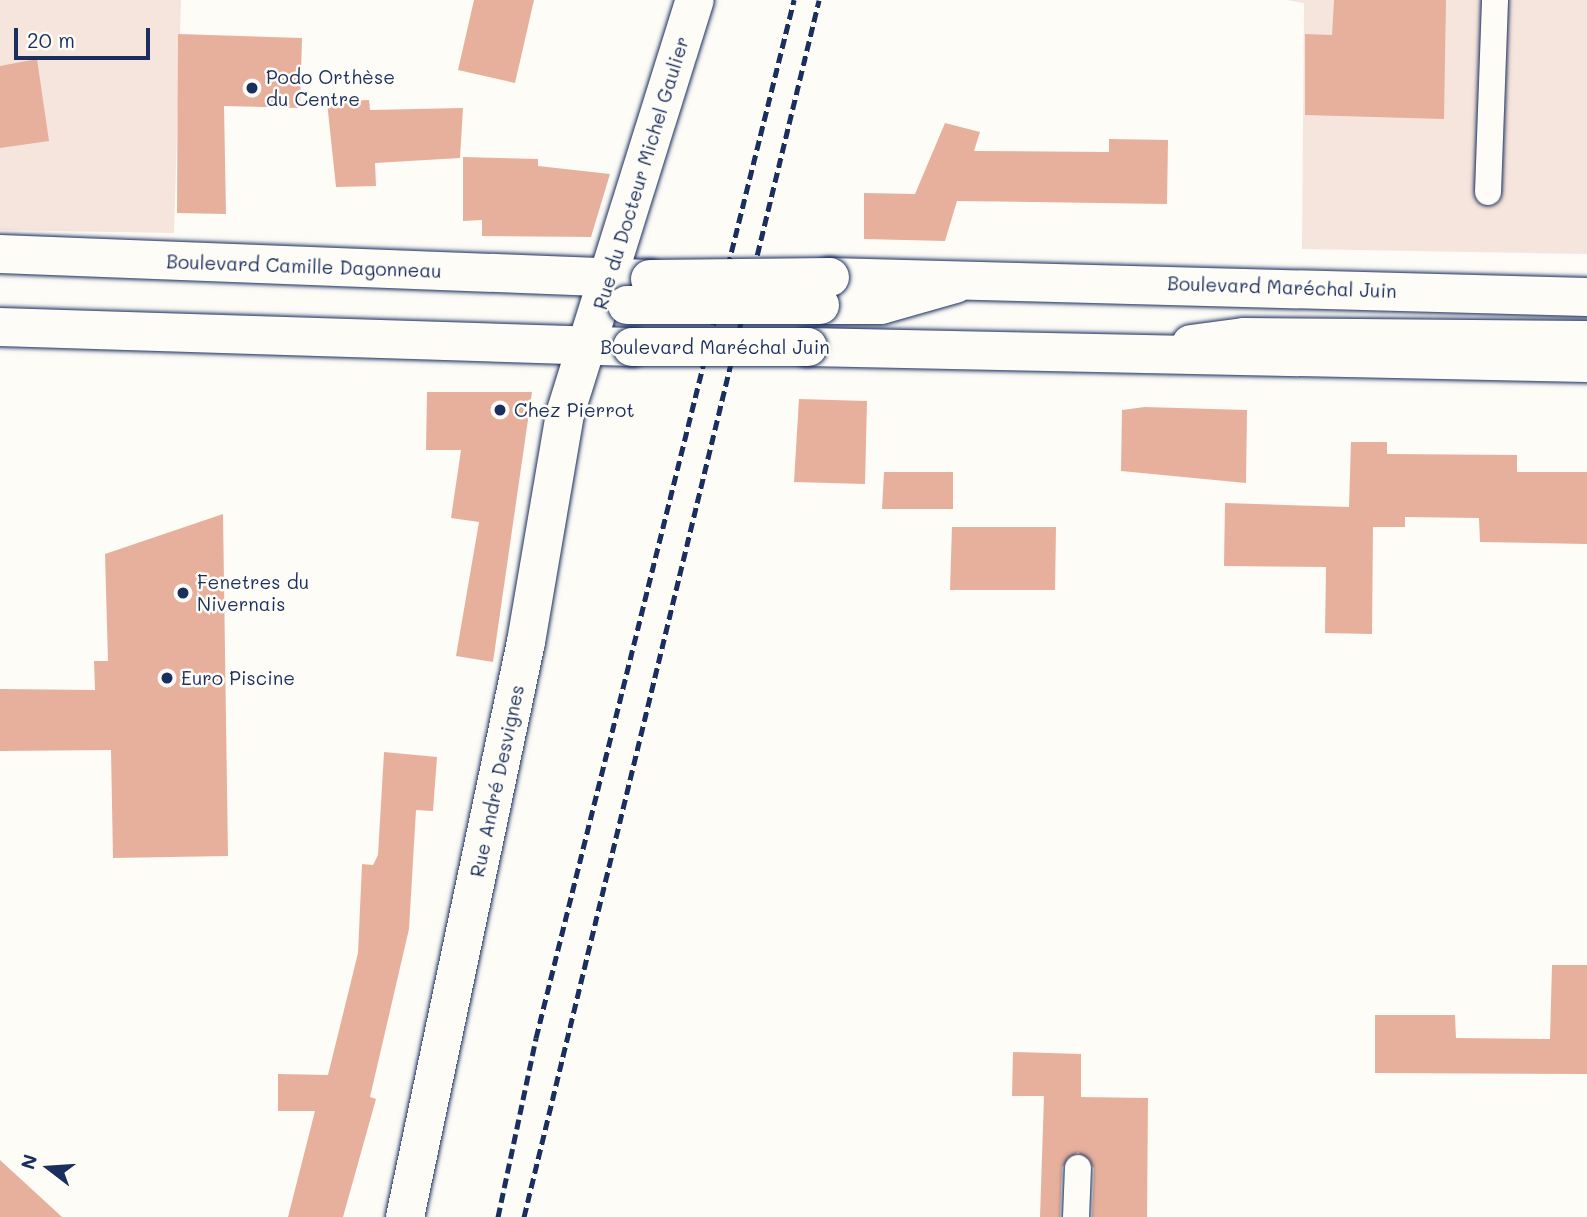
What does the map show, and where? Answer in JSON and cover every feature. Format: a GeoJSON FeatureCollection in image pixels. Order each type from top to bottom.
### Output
{"type":"FeatureCollection","features":[{"type":"Feature","properties":{"kind":"main road","name":"Rue du Docteur Michel Gaulier"},"geometry":{"type":"LineString","coordinates":[[628,287],[695,0]]}},
{"type":"Feature","properties":{"kind":"main road","name":"Boulevard Camille Dagonneau"},"geometry":{"type":"LineString","coordinates":[[0,254],[628,287]]}},
{"type":"Feature","properties":{"kind":"main road","name":"Boulevard Maréchal Juin"},"geometry":{"type":"LineString","coordinates":[[587,346],[628,287],[825,291],[977,278],[1587,297]]}},
{"type":"Feature","properties":{"kind":"main road"},"geometry":{"type":"LineString","coordinates":[[0,327],[391,334],[587,346]]}},
{"type":"Feature","properties":{"kind":"main road","name":"Boulevard Maréchal Juin"},"geometry":{"type":"LineString","coordinates":[[1130,352],[1244,337],[1587,340]]}},
{"type":"Feature","properties":{"kind":"main road","name":"Boulevard Maréchal Juin"},"geometry":{"type":"LineString","coordinates":[[587,346],[1130,352],[1587,363]]}},
{"type":"Feature","properties":{"kind":"main road","name":"Rue André Desvignes"},"geometry":{"type":"LineString","coordinates":[[405,1217],[526,642],[565,414],[587,346]]}},
{"type":"Feature","properties":{"kind":"lane"},"geometry":{"type":"LineString","coordinates":[[1488,192],[1495,0]]}},
{"type":"Feature","properties":{"kind":"lane"},"geometry":{"type":"LineString","coordinates":[[1076,1217],[1077,1168]]}},
{"type":"Feature","properties":{"kind":"shaded area"},"geometry":{"type":"Polygon","coordinates":[[[0,0],[181,0],[174,233],[0,230],[0,0]]]}},
{"type":"Feature","properties":{"kind":"shaded area"},"geometry":{"type":"Polygon","coordinates":[[[1287,0],[1587,0],[1587,254],[1302,249],[1304,3],[1287,0]]]}},
{"type":"Feature","properties":{"kind":"building"},"geometry":{"type":"Polygon","coordinates":[[[474,0],[534,0],[515,83],[458,70],[474,0]]]}},
{"type":"Feature","properties":{"kind":"building"},"geometry":{"type":"Polygon","coordinates":[[[1334,0],[1446,0],[1444,119],[1305,115],[1305,34],[1332,35],[1334,0]]]}},
{"type":"Feature","properties":{"kind":"building"},"geometry":{"type":"Polygon","coordinates":[[[178,34],[302,38],[300,108],[224,106],[226,214],[177,213],[178,34]]]}},
{"type":"Feature","properties":{"kind":"building"},"geometry":{"type":"Polygon","coordinates":[[[37,59],[49,141],[0,148],[0,66],[37,59]]]}},
{"type":"Feature","properties":{"kind":"building"},"geometry":{"type":"Polygon","coordinates":[[[369,100],[370,110],[463,108],[460,158],[375,163],[376,186],[336,187],[327,102],[369,100]]]}},
{"type":"Feature","properties":{"kind":"building"},"geometry":{"type":"Polygon","coordinates":[[[945,123],[980,132],[974,151],[1109,152],[1109,139],[1168,140],[1167,204],[957,201],[945,241],[864,239],[864,193],[915,194],[945,123]]]}},
{"type":"Feature","properties":{"kind":"building"},"geometry":{"type":"Polygon","coordinates":[[[463,157],[538,159],[538,166],[610,174],[591,237],[482,236],[482,220],[463,221],[463,157]]]}},
{"type":"Feature","properties":{"kind":"building"},"geometry":{"type":"Polygon","coordinates":[[[427,392],[532,392],[493,662],[456,656],[479,522],[451,518],[461,450],[426,450],[427,392]]]}},
{"type":"Feature","properties":{"kind":"building"},"geometry":{"type":"Polygon","coordinates":[[[799,399],[867,401],[865,484],[794,482],[799,399]]]}},
{"type":"Feature","properties":{"kind":"building"},"geometry":{"type":"Polygon","coordinates":[[[1145,407],[1247,410],[1246,483],[1121,471],[1122,410],[1145,407]]]}},
{"type":"Feature","properties":{"kind":"building"},"geometry":{"type":"Polygon","coordinates":[[[1351,442],[1387,442],[1387,454],[1517,455],[1517,472],[1587,472],[1587,544],[1480,542],[1479,518],[1405,517],[1405,527],[1373,527],[1372,634],[1325,633],[1326,567],[1224,566],[1225,503],[1349,507],[1351,442]]]}},
{"type":"Feature","properties":{"kind":"building"},"geometry":{"type":"Polygon","coordinates":[[[884,472],[953,472],[953,509],[882,509],[884,472]]]}},
{"type":"Feature","properties":{"kind":"building","name":"Euro Piscine"},"geometry":{"type":"Polygon","coordinates":[[[223,514],[228,856],[113,858],[111,750],[0,751],[0,689],[95,690],[94,661],[108,661],[105,554],[223,514]]]}},
{"type":"Feature","properties":{"kind":"building"},"geometry":{"type":"Polygon","coordinates":[[[952,527],[1056,527],[1055,590],[950,590],[952,527]]]}},
{"type":"Feature","properties":{"kind":"building"},"geometry":{"type":"Polygon","coordinates":[[[384,752],[437,757],[433,811],[416,810],[409,929],[370,1097],[376,1099],[343,1217],[288,1217],[315,1111],[278,1111],[278,1074],[328,1075],[358,953],[362,864],[373,865],[378,855],[384,752]]]}},
{"type":"Feature","properties":{"kind":"building"},"geometry":{"type":"Polygon","coordinates":[[[1552,965],[1587,965],[1587,1074],[1375,1073],[1375,1015],[1455,1015],[1456,1038],[1550,1039],[1552,965]]]}},
{"type":"Feature","properties":{"kind":"building"},"geometry":{"type":"Polygon","coordinates":[[[1013,1052],[1081,1054],[1081,1097],[1148,1098],[1147,1217],[1092,1217],[1094,1168],[1078,1152],[1062,1167],[1060,1217],[1040,1217],[1044,1096],[1012,1096],[1013,1052]]]}},
{"type":"Feature","properties":{"kind":"building"},"geometry":{"type":"Polygon","coordinates":[[[0,1160],[62,1217],[0,1217],[0,1160]]]}},
{"type":"Feature","properties":{"kind":"railway"},"geometry":{"type":"LineString","coordinates":[[498,1217],[536,1038],[794,0]]}},
{"type":"Feature","properties":{"kind":"railway"},"geometry":{"type":"LineString","coordinates":[[524,1217],[819,0]]}},
{"type":"Feature","properties":{"kind":"place","name":"Podo Orthèse du Centre"},"geometry":{"type":"Point","coordinates":[252,88]}},
{"type":"Feature","properties":{"kind":"place","name":"Chez Pierrot"},"geometry":{"type":"Point","coordinates":[500,410]}},
{"type":"Feature","properties":{"kind":"place","name":"Fenetres du Nivernais"},"geometry":{"type":"Point","coordinates":[183,593]}},
{"type":"Feature","properties":{"kind":"place","name":"Euro Piscine"},"geometry":{"type":"Point","coordinates":[167,678]}}]}
